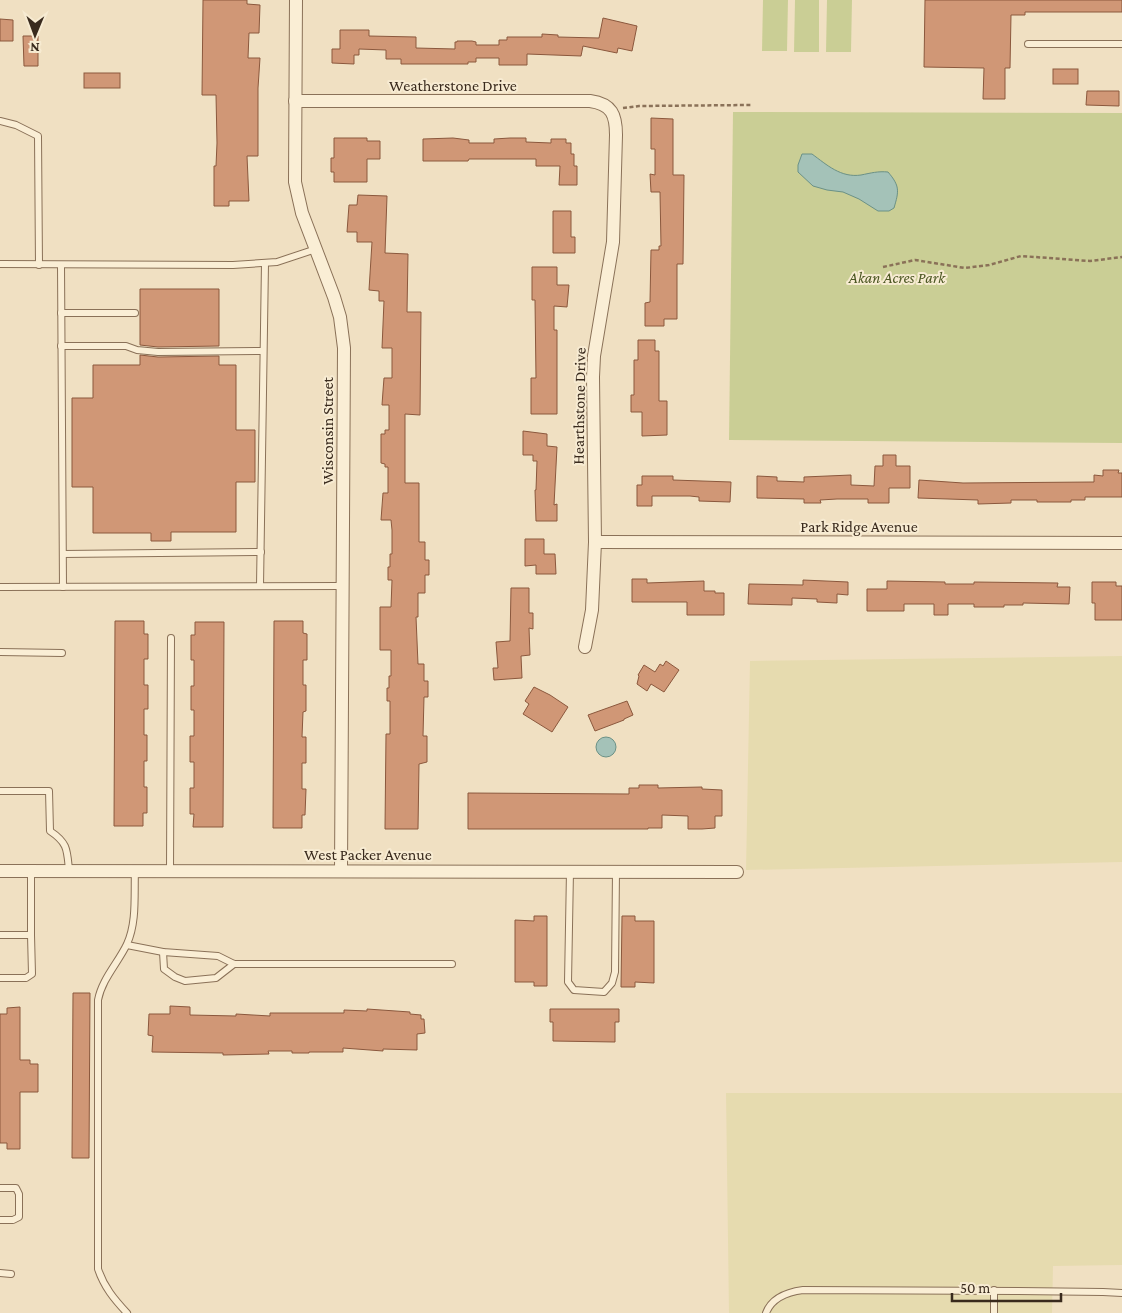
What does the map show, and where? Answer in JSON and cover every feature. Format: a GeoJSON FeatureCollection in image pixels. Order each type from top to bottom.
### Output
{"type":"FeatureCollection","features":[{"type":"Feature","properties":{"kind":"street","name":"Wisconsin Street"},"geometry":{"type":"LineString","coordinates":[[296,0],[295,182],[302,213],[340,317],[344,348],[341,870]]}},
{"type":"Feature","properties":{"kind":"street","name":"Weatherstone Drive"},"geometry":{"type":"LineString","coordinates":[[295,101],[590,101],[599,102],[611,111]]}},
{"type":"Feature","properties":{"kind":"street","name":"Hearthstone Drive"},"geometry":{"type":"LineString","coordinates":[[585,647],[592,610],[595,542],[594,356],[613,242],[616,135],[615,119],[611,111]]}},
{"type":"Feature","properties":{"kind":"street","name":"Park Ridge Avenue"},"geometry":{"type":"LineString","coordinates":[[595,542],[1122,542]]}},
{"type":"Feature","properties":{"kind":"street","name":"West Packer Avenue"},"geometry":{"type":"LineString","coordinates":[[0,870],[736,872]]}},
{"type":"Feature","properties":{"kind":"lane"},"geometry":{"type":"LineString","coordinates":[[1028,44],[1122,44]]}},
{"type":"Feature","properties":{"kind":"lane"},"geometry":{"type":"LineString","coordinates":[[0,121],[16,125],[38,136],[39,264]]}},
{"type":"Feature","properties":{"kind":"lane"},"geometry":{"type":"LineString","coordinates":[[0,264],[233,265],[277,262],[316,249]]}},
{"type":"Feature","properties":{"kind":"lane"},"geometry":{"type":"LineString","coordinates":[[260,586],[265,263]]}},
{"type":"Feature","properties":{"kind":"lane"},"geometry":{"type":"LineString","coordinates":[[61,265],[63,587]]}},
{"type":"Feature","properties":{"kind":"lane"},"geometry":{"type":"LineString","coordinates":[[61,313],[135,313]]}},
{"type":"Feature","properties":{"kind":"lane"},"geometry":{"type":"LineString","coordinates":[[61,346],[126,346],[138,350],[158,352],[263,351]]}},
{"type":"Feature","properties":{"kind":"lane"},"geometry":{"type":"LineString","coordinates":[[63,554],[260,552]]}},
{"type":"Feature","properties":{"kind":"lane"},"geometry":{"type":"LineString","coordinates":[[0,587],[343,586]]}},
{"type":"Feature","properties":{"kind":"lane"},"geometry":{"type":"LineString","coordinates":[[170,871],[171,638]]}},
{"type":"Feature","properties":{"kind":"lane"},"geometry":{"type":"LineString","coordinates":[[0,652],[62,653]]}},
{"type":"Feature","properties":{"kind":"lane"},"geometry":{"type":"LineString","coordinates":[[0,791],[49,791],[50,831],[62,839],[67,848],[69,870]]}},
{"type":"Feature","properties":{"kind":"lane"},"geometry":{"type":"LineString","coordinates":[[0,978],[26,978],[32,974],[31,870]]}},
{"type":"Feature","properties":{"kind":"lane"},"geometry":{"type":"LineString","coordinates":[[127,1313],[103,1284],[98,1270],[98,1000],[100,991],[127,945],[133,927],[134,870]]}},
{"type":"Feature","properties":{"kind":"lane"},"geometry":{"type":"LineString","coordinates":[[570,871],[568,982],[574,990],[586,992],[604,992],[612,982],[615,972],[616,871]]}},
{"type":"Feature","properties":{"kind":"lane"},"geometry":{"type":"LineString","coordinates":[[0,935],[31,935]]}},
{"type":"Feature","properties":{"kind":"lane"},"geometry":{"type":"LineString","coordinates":[[127,945],[163,952],[218,956],[234,964],[452,964]]}},
{"type":"Feature","properties":{"kind":"lane"},"geometry":{"type":"LineString","coordinates":[[163,952],[164,969],[185,981],[216,978],[234,964]]}},
{"type":"Feature","properties":{"kind":"lane"},"geometry":{"type":"LineString","coordinates":[[0,1188],[16,1188],[19,1194],[18,1217],[13,1220],[0,1220]]}},
{"type":"Feature","properties":{"kind":"lane"},"geometry":{"type":"LineString","coordinates":[[0,1273],[11,1274]]}},
{"type":"Feature","properties":{"kind":"lane"},"geometry":{"type":"LineString","coordinates":[[766,1313],[775,1300],[788,1292],[803,1290],[994,1290],[1122,1293]]}},
{"type":"Feature","properties":{"kind":"lane"},"geometry":{"type":"LineString","coordinates":[[994,1290],[994,1313]]}},
{"type":"Feature","properties":{"kind":"path"},"geometry":{"type":"LineString","coordinates":[[611,111],[639,106],[751,105]]}},
{"type":"Feature","properties":{"kind":"path"},"geometry":{"type":"LineString","coordinates":[[883,267],[915,260],[965,268],[989,265],[1021,256],[1090,261],[1122,257]]}},
{"type":"Feature","properties":{"kind":"shaded area"},"geometry":{"type":"Polygon","coordinates":[[[1122,656],[1122,862],[746,870],[750,661],[1122,656]]]}},
{"type":"Feature","properties":{"kind":"shaded area"},"geometry":{"type":"Polygon","coordinates":[[[726,1093],[1122,1093],[1122,1265],[1053,1266],[1052,1313],[729,1313],[726,1093]]]}},
{"type":"Feature","properties":{"kind":"green space"},"geometry":{"type":"Polygon","coordinates":[[[763,0],[788,0],[787,51],[762,51],[763,0]]]}},
{"type":"Feature","properties":{"kind":"green space"},"geometry":{"type":"Polygon","coordinates":[[[795,0],[819,0],[819,52],[794,52],[795,0]]]}},
{"type":"Feature","properties":{"kind":"green space"},"geometry":{"type":"Polygon","coordinates":[[[827,0],[852,0],[851,52],[826,52],[827,0]]]}},
{"type":"Feature","properties":{"kind":"green space","name":"Akan Acres Park"},"geometry":{"type":"Polygon","coordinates":[[[733,112],[1122,113],[1122,443],[729,440],[733,112]]]}},
{"type":"Feature","properties":{"kind":"water"},"geometry":{"type":"Polygon","coordinates":[[[802,154],[812,154],[835,170],[847,175],[888,172],[895,181],[897,189],[894,208],[889,211],[878,211],[843,192],[813,186],[798,172],[798,165],[802,154]]]}},
{"type":"Feature","properties":{"kind":"water"},"geometry":{"type":"Polygon","coordinates":[[[606,737],[613,740],[616,747],[613,754],[606,757],[599,754],[596,747],[599,740],[606,737]]]}},
{"type":"Feature","properties":{"kind":"building"},"geometry":{"type":"Polygon","coordinates":[[[203,0],[247,0],[247,4],[260,5],[259,33],[249,33],[248,58],[260,58],[258,156],[247,156],[249,201],[229,201],[229,206],[214,206],[214,166],[216,166],[217,143],[216,95],[202,95],[203,0]]]}},
{"type":"Feature","properties":{"kind":"building"},"geometry":{"type":"Polygon","coordinates":[[[925,0],[1122,0],[1122,12],[1025,12],[1025,15],[1011,15],[1010,68],[1005,68],[1005,99],[983,99],[984,68],[924,67],[925,0]]]}},
{"type":"Feature","properties":{"kind":"building"},"geometry":{"type":"Polygon","coordinates":[[[603,18],[637,26],[632,51],[618,48],[617,53],[583,46],[581,56],[527,54],[527,65],[499,65],[499,58],[476,58],[476,62],[468,62],[468,64],[401,64],[401,59],[386,59],[386,50],[359,49],[359,55],[354,55],[354,64],[332,63],[332,49],[340,49],[340,30],[369,30],[369,36],[416,37],[416,48],[455,49],[455,42],[457,41],[472,41],[476,42],[476,45],[499,45],[499,40],[507,40],[507,37],[542,37],[542,34],[558,35],[558,37],[599,38],[603,18]]]}},
{"type":"Feature","properties":{"kind":"building"},"geometry":{"type":"Polygon","coordinates":[[[0,19],[13,20],[13,41],[0,41],[0,19]]]}},
{"type":"Feature","properties":{"kind":"building"},"geometry":{"type":"Polygon","coordinates":[[[23,36],[38,36],[38,66],[24,66],[23,36]]]}},
{"type":"Feature","properties":{"kind":"building"},"geometry":{"type":"Polygon","coordinates":[[[1053,69],[1078,69],[1078,84],[1053,84],[1053,69]]]}},
{"type":"Feature","properties":{"kind":"building"},"geometry":{"type":"Polygon","coordinates":[[[84,73],[120,73],[120,88],[84,88],[84,73]]]}},
{"type":"Feature","properties":{"kind":"building"},"geometry":{"type":"Polygon","coordinates":[[[1087,91],[1119,91],[1119,106],[1086,105],[1087,91]]]}},
{"type":"Feature","properties":{"kind":"building"},"geometry":{"type":"Polygon","coordinates":[[[651,118],[673,119],[673,175],[684,175],[683,264],[677,264],[677,319],[664,319],[664,326],[645,326],[645,303],[650,302],[651,250],[659,250],[659,246],[661,246],[660,192],[651,192],[650,174],[655,175],[655,149],[651,149],[651,118]]]}},
{"type":"Feature","properties":{"kind":"building"},"geometry":{"type":"Polygon","coordinates":[[[334,138],[367,138],[367,141],[380,141],[380,159],[367,159],[367,182],[334,182],[334,172],[331,172],[331,158],[334,158],[334,138]]]}},
{"type":"Feature","properties":{"kind":"building"},"geometry":{"type":"Polygon","coordinates":[[[453,138],[469,140],[469,143],[494,143],[494,139],[526,138],[526,142],[551,143],[551,139],[566,139],[566,143],[571,143],[571,154],[574,154],[574,166],[577,166],[577,185],[559,185],[560,166],[536,166],[536,159],[423,161],[423,139],[453,138]]]}},
{"type":"Feature","properties":{"kind":"building"},"geometry":{"type":"Polygon","coordinates":[[[358,195],[387,196],[385,253],[408,254],[407,312],[421,312],[420,415],[405,414],[405,483],[419,483],[419,542],[425,542],[425,560],[429,560],[429,575],[425,575],[425,593],[418,593],[418,617],[416,617],[418,664],[424,664],[424,681],[428,681],[428,697],[424,697],[423,736],[427,736],[427,762],[419,764],[418,829],[385,829],[386,734],[390,734],[390,701],[387,701],[387,688],[389,688],[389,676],[391,676],[391,650],[380,650],[380,607],[391,607],[392,580],[388,580],[388,567],[390,567],[390,554],[392,554],[392,530],[391,520],[381,520],[383,493],[388,493],[388,467],[381,463],[381,434],[385,434],[385,430],[389,430],[389,405],[382,405],[384,378],[392,378],[392,348],[382,348],[384,301],[379,301],[379,291],[369,290],[372,242],[357,242],[357,232],[347,232],[349,205],[357,205],[358,195]]]}},
{"type":"Feature","properties":{"kind":"building"},"geometry":{"type":"Polygon","coordinates":[[[553,211],[571,211],[571,237],[575,237],[575,253],[553,253],[553,211]]]}},
{"type":"Feature","properties":{"kind":"building"},"geometry":{"type":"Polygon","coordinates":[[[532,267],[557,267],[557,285],[569,285],[567,307],[554,306],[554,330],[557,330],[557,414],[531,414],[531,378],[536,378],[535,300],[532,300],[532,267]]]}},
{"type":"Feature","properties":{"kind":"building"},"geometry":{"type":"Polygon","coordinates":[[[140,289],[219,289],[219,346],[158,347],[140,345],[140,289]]]}},
{"type":"Feature","properties":{"kind":"building"},"geometry":{"type":"Polygon","coordinates":[[[638,340],[655,340],[655,351],[659,351],[659,401],[667,401],[667,435],[642,436],[642,412],[631,412],[631,395],[634,395],[634,360],[638,360],[638,340]]]}},
{"type":"Feature","properties":{"kind":"building"},"geometry":{"type":"Polygon","coordinates":[[[140,355],[158,357],[219,356],[219,365],[236,365],[236,430],[255,430],[255,482],[236,482],[236,532],[171,532],[171,541],[151,541],[151,533],[93,533],[93,487],[72,487],[72,398],[93,398],[93,365],[140,365],[140,355]]]}},
{"type":"Feature","properties":{"kind":"building"},"geometry":{"type":"Polygon","coordinates":[[[523,431],[547,434],[547,446],[557,447],[554,505],[557,504],[557,521],[536,521],[535,490],[537,461],[533,461],[533,455],[523,455],[523,431]]]}},
{"type":"Feature","properties":{"kind":"building"},"geometry":{"type":"Polygon","coordinates":[[[883,455],[896,455],[896,466],[910,466],[910,488],[889,488],[889,503],[868,503],[868,499],[837,499],[820,500],[821,503],[804,503],[804,499],[757,498],[757,476],[777,477],[777,481],[804,482],[804,477],[851,475],[851,485],[874,486],[875,466],[883,466],[883,455]]]}},
{"type":"Feature","properties":{"kind":"building"},"geometry":{"type":"Polygon","coordinates":[[[1103,470],[1119,470],[1118,473],[1122,473],[1122,497],[1085,497],[1085,500],[1071,500],[1071,502],[1011,500],[1011,503],[978,504],[978,500],[918,498],[919,480],[963,483],[1094,482],[1094,475],[1103,476],[1103,470]]]}},
{"type":"Feature","properties":{"kind":"building"},"geometry":{"type":"Polygon","coordinates":[[[642,476],[673,476],[673,480],[731,482],[730,502],[699,501],[699,497],[690,496],[652,496],[652,506],[637,506],[637,485],[642,485],[642,476]]]}},
{"type":"Feature","properties":{"kind":"building"},"geometry":{"type":"Polygon","coordinates":[[[525,539],[544,539],[544,554],[555,554],[556,574],[536,574],[536,565],[525,566],[525,539]]]}},
{"type":"Feature","properties":{"kind":"building"},"geometry":{"type":"Polygon","coordinates":[[[632,579],[647,579],[647,583],[704,581],[704,591],[724,593],[724,615],[687,615],[687,602],[632,602],[632,579]]]}},
{"type":"Feature","properties":{"kind":"building"},"geometry":{"type":"Polygon","coordinates":[[[803,580],[848,582],[848,595],[837,594],[837,603],[817,602],[817,599],[792,598],[792,605],[748,604],[749,584],[803,585],[803,580]]]}},
{"type":"Feature","properties":{"kind":"building"},"geometry":{"type":"Polygon","coordinates":[[[887,581],[945,582],[945,584],[974,584],[974,582],[1058,583],[1057,587],[1070,587],[1069,604],[1023,603],[1023,605],[1004,605],[1004,607],[974,607],[974,604],[948,604],[948,615],[934,615],[934,604],[904,604],[904,611],[867,611],[867,589],[887,589],[887,581]]]}},
{"type":"Feature","properties":{"kind":"building"},"geometry":{"type":"Polygon","coordinates":[[[1092,582],[1116,582],[1116,586],[1122,586],[1122,620],[1095,620],[1095,603],[1092,603],[1092,582]]]}},
{"type":"Feature","properties":{"kind":"building"},"geometry":{"type":"Polygon","coordinates":[[[511,588],[529,588],[529,613],[533,613],[533,629],[529,628],[530,655],[521,656],[522,678],[494,680],[493,668],[498,668],[496,642],[510,641],[511,588]]]}},
{"type":"Feature","properties":{"kind":"building"},"geometry":{"type":"Polygon","coordinates":[[[115,621],[144,621],[144,634],[148,634],[148,659],[144,659],[144,685],[148,685],[148,709],[144,709],[147,761],[144,761],[144,787],[147,787],[147,813],[143,813],[143,826],[114,826],[115,621]]]}},
{"type":"Feature","properties":{"kind":"building"},"geometry":{"type":"Polygon","coordinates":[[[274,621],[303,621],[303,633],[307,634],[307,660],[303,660],[303,685],[306,685],[306,711],[303,712],[302,737],[306,737],[306,763],[302,763],[302,789],[306,789],[305,815],[302,815],[302,828],[273,828],[274,621]]]}},
{"type":"Feature","properties":{"kind":"building"},"geometry":{"type":"Polygon","coordinates":[[[195,622],[224,622],[223,827],[193,827],[194,814],[190,814],[190,788],[194,788],[194,762],[190,762],[190,736],[194,736],[194,710],[191,710],[191,686],[194,686],[194,660],[191,660],[191,635],[195,635],[195,622]]]}},
{"type":"Feature","properties":{"kind":"building"},"geometry":{"type":"Polygon","coordinates":[[[666,661],[679,670],[664,692],[651,684],[647,691],[637,684],[638,675],[644,665],[655,672],[660,664],[663,666],[666,661]]]}},
{"type":"Feature","properties":{"kind":"building"},"geometry":{"type":"Polygon","coordinates":[[[534,687],[568,707],[552,732],[523,714],[529,704],[525,701],[534,687]]]}},
{"type":"Feature","properties":{"kind":"building"},"geometry":{"type":"Polygon","coordinates":[[[627,701],[633,715],[595,731],[588,715],[627,701]]]}},
{"type":"Feature","properties":{"kind":"building"},"geometry":{"type":"Polygon","coordinates":[[[639,785],[658,785],[658,788],[702,787],[702,789],[722,790],[722,816],[715,816],[715,828],[702,829],[688,829],[688,816],[662,815],[662,828],[468,829],[468,793],[629,794],[629,788],[639,788],[639,785]]]}},
{"type":"Feature","properties":{"kind":"building"},"geometry":{"type":"Polygon","coordinates":[[[534,916],[547,916],[547,986],[534,986],[534,982],[515,982],[515,920],[534,921],[534,916]]]}},
{"type":"Feature","properties":{"kind":"building"},"geometry":{"type":"Polygon","coordinates":[[[622,916],[635,916],[635,921],[654,921],[654,983],[635,982],[635,987],[621,987],[622,916]]]}},
{"type":"Feature","properties":{"kind":"building"},"geometry":{"type":"Polygon","coordinates":[[[73,993],[90,993],[89,1158],[72,1158],[73,993]]]}},
{"type":"Feature","properties":{"kind":"building"},"geometry":{"type":"Polygon","coordinates":[[[170,1006],[190,1007],[190,1015],[236,1016],[236,1014],[270,1016],[270,1013],[344,1013],[344,1010],[367,1011],[367,1009],[410,1012],[410,1014],[421,1015],[421,1019],[424,1019],[425,1033],[417,1034],[417,1050],[383,1049],[383,1051],[343,1048],[343,1052],[292,1053],[292,1051],[268,1051],[269,1054],[223,1055],[223,1053],[152,1052],[153,1036],[148,1035],[149,1014],[170,1014],[170,1006]]]}},
{"type":"Feature","properties":{"kind":"building"},"geometry":{"type":"Polygon","coordinates":[[[20,1007],[20,1060],[30,1060],[30,1064],[38,1064],[38,1092],[20,1092],[20,1149],[7,1149],[7,1143],[0,1143],[0,1014],[7,1014],[7,1008],[20,1007]]]}},
{"type":"Feature","properties":{"kind":"building"},"geometry":{"type":"Polygon","coordinates":[[[550,1009],[619,1009],[619,1022],[615,1022],[615,1042],[553,1041],[553,1022],[550,1022],[550,1009]]]}}]}
